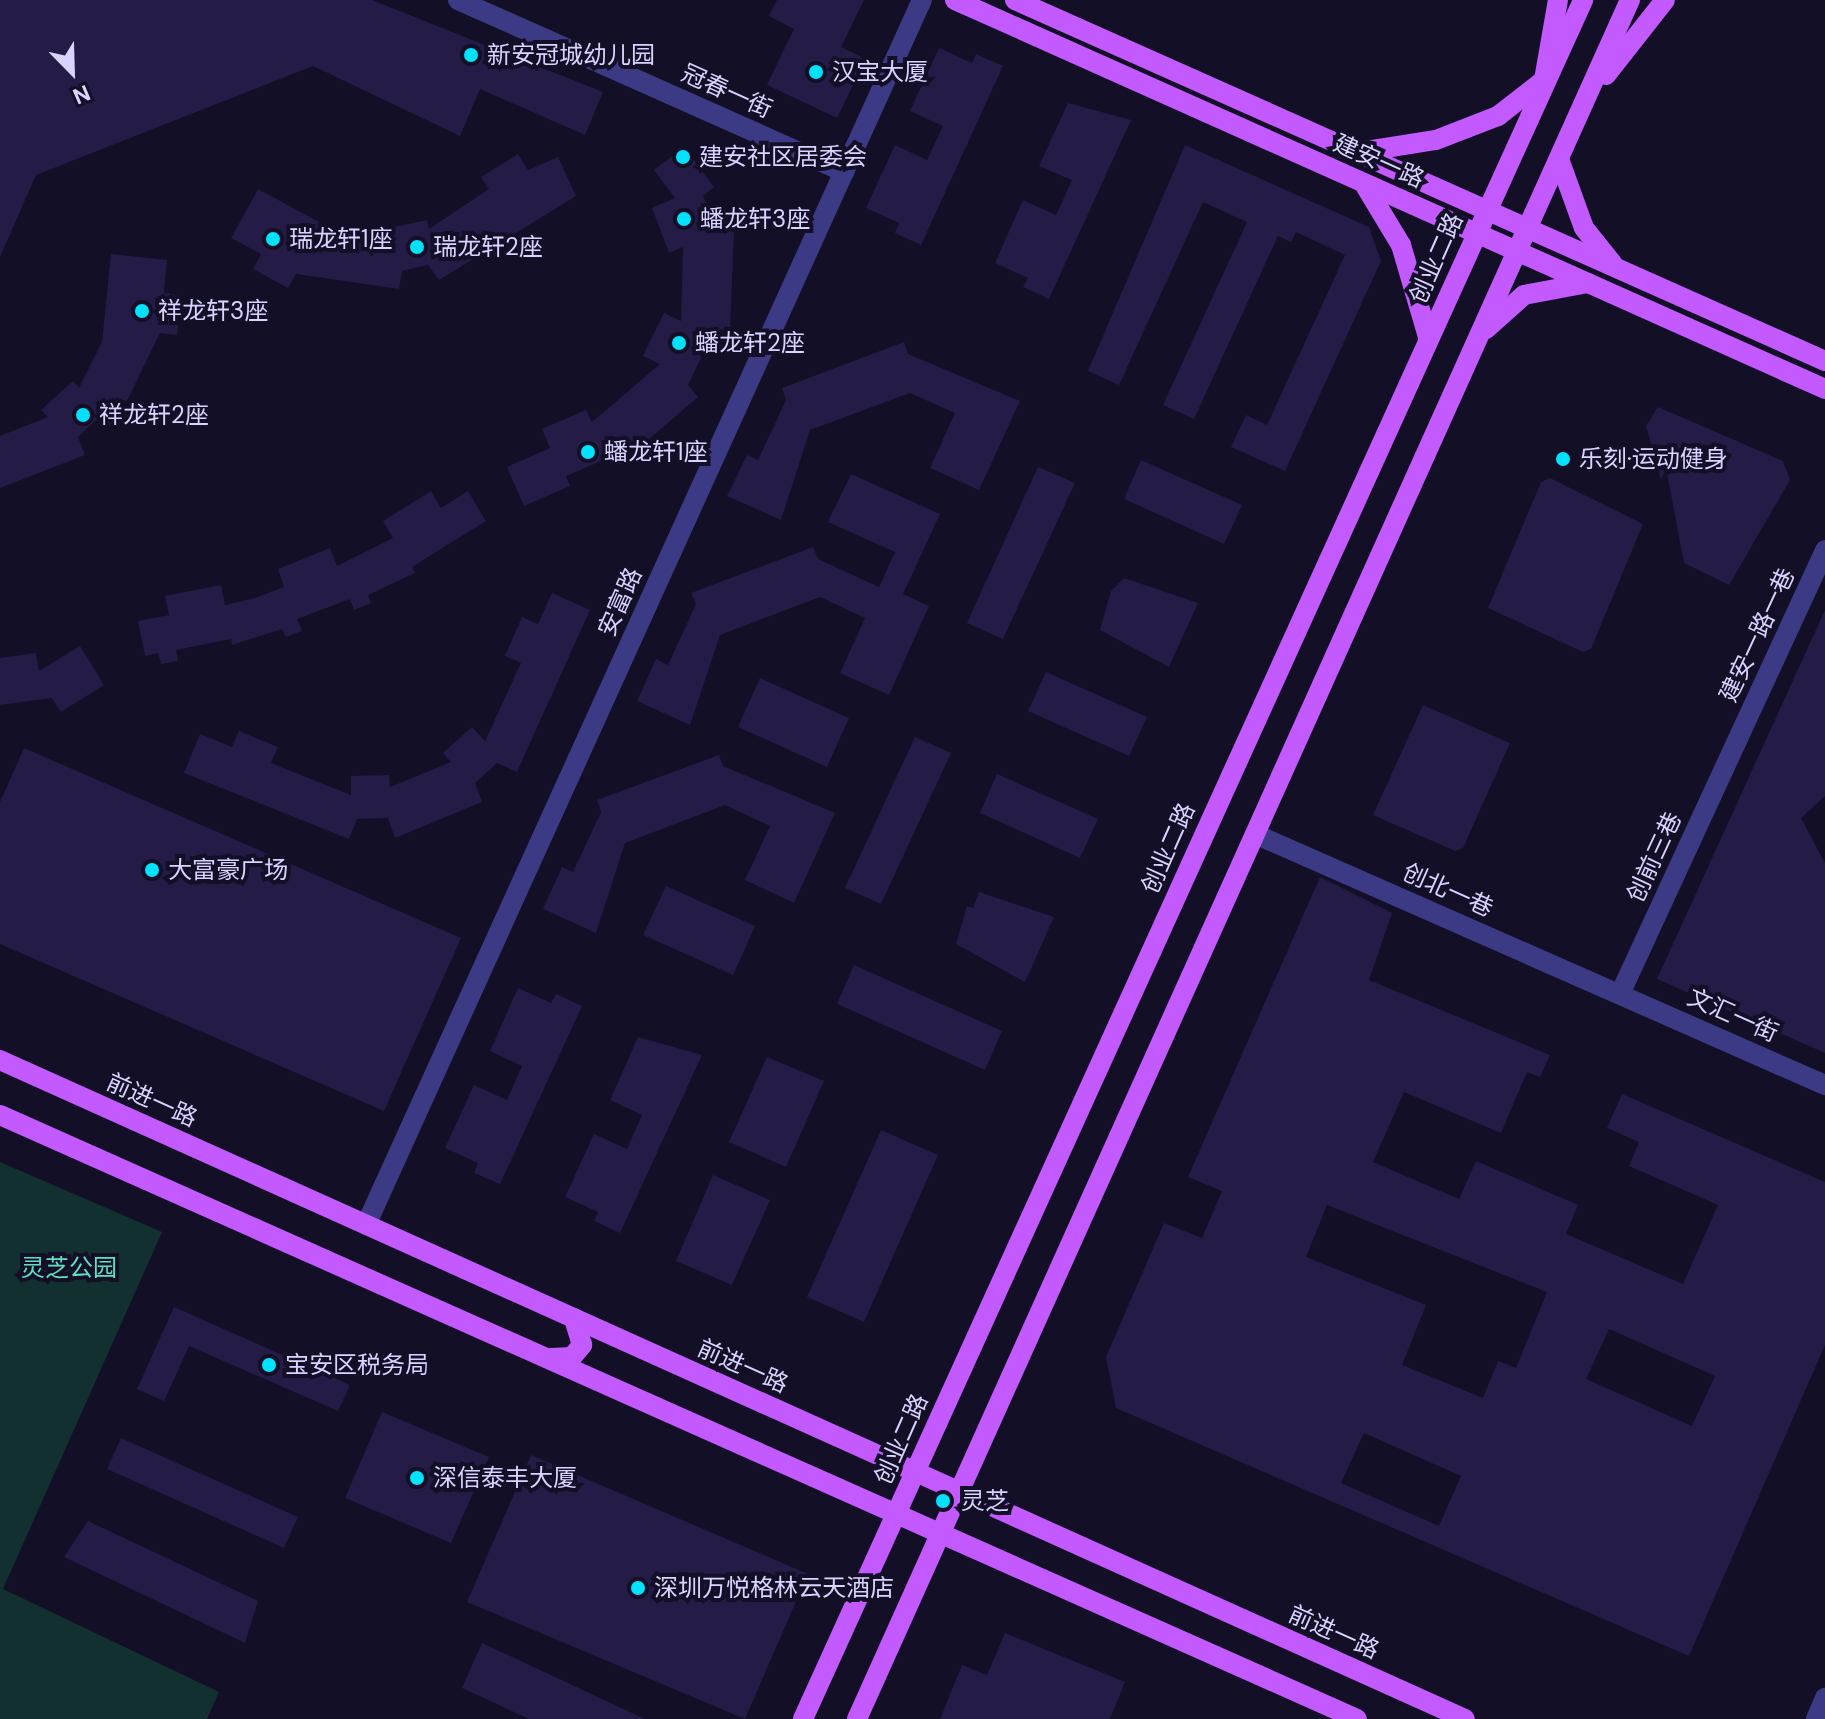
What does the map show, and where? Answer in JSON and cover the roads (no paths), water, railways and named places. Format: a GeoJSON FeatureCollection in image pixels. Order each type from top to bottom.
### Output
{"type":"FeatureCollection","features":[{"type":"Feature","properties":{"kind":"main road","name":"建安一路"},"geometry":{"type":"LineString","coordinates":[[955,0],[1825,389]]}},
{"type":"Feature","properties":{"kind":"main road"},"geometry":{"type":"LineString","coordinates":[[1355,152],[1436,140],[1498,116],[1544,80],[1558,0]]}},
{"type":"Feature","properties":{"kind":"main road","name":"创业二路"},"geometry":{"type":"LineString","coordinates":[[803,1719],[1544,80],[1583,0]]}},
{"type":"Feature","properties":{"kind":"main road"},"geometry":{"type":"LineString","coordinates":[[857,1719],[1630,0]]}},
{"type":"Feature","properties":{"kind":"main road"},"geometry":{"type":"LineString","coordinates":[[1586,100],[1665,0]]}},
{"type":"Feature","properties":{"kind":"main road","name":"建安一路"},"geometry":{"type":"LineString","coordinates":[[1024,2],[1825,361]]}},
{"type":"Feature","properties":{"kind":"main road"},"geometry":{"type":"LineString","coordinates":[[1559,159],[1584,228],[1617,269]]}},
{"type":"Feature","properties":{"kind":"main road"},"geometry":{"type":"LineString","coordinates":[[1362,182],[1397,235],[1428,337]]}},
{"type":"Feature","properties":{"kind":"main road"},"geometry":{"type":"LineString","coordinates":[[1480,334],[1524,295],[1593,283]]}},
{"type":"Feature","properties":{"kind":"main road","name":"前进一路"},"geometry":{"type":"LineString","coordinates":[[0,1060],[1465,1719]]}},
{"type":"Feature","properties":{"kind":"main road"},"geometry":{"type":"LineString","coordinates":[[0,1115],[1357,1719]]}},
{"type":"Feature","properties":{"kind":"main road"},"geometry":{"type":"LineString","coordinates":[[551,1358],[572,1357],[582,1345],[574,1318]]}},
{"type":"Feature","properties":{"kind":"street","name":"冠春一街"},"geometry":{"type":"LineString","coordinates":[[458,0],[844,172]]}},
{"type":"Feature","properties":{"kind":"street","name":"安富路"},"geometry":{"type":"LineString","coordinates":[[366,1225],[922,0]]}},
{"type":"Feature","properties":{"kind":"street"},"geometry":{"type":"LineString","coordinates":[[1016,27],[1024,2]]}},
{"type":"Feature","properties":{"kind":"street","name":"建安一路一巷"},"geometry":{"type":"LineString","coordinates":[[1735,742],[1825,550]]}},
{"type":"Feature","properties":{"kind":"street","name":"创前三巷"},"geometry":{"type":"LineString","coordinates":[[1620,994],[1735,742]]}},
{"type":"Feature","properties":{"kind":"street","name":"创北一巷"},"geometry":{"type":"LineString","coordinates":[[1255,834],[1620,994]]}},
{"type":"Feature","properties":{"kind":"street","name":"文汇一街"},"geometry":{"type":"LineString","coordinates":[[1620,994],[1825,1085]]}},
{"type":"Feature","properties":{"kind":"street"},"geometry":{"type":"LineString","coordinates":[[1816,1719],[1825,1698]]}},
{"type":"Feature","properties":{"kind":"place","name":"新安冠城幼儿园"},"geometry":{"type":"Point","coordinates":[471,55]}},
{"type":"Feature","properties":{"kind":"place","name":"汉宝大厦"},"geometry":{"type":"Point","coordinates":[816,72]}},
{"type":"Feature","properties":{"kind":"place","name":"建安社区居委会"},"geometry":{"type":"Point","coordinates":[683,157]}},
{"type":"Feature","properties":{"kind":"place","name":"蟠龙轩3座"},"geometry":{"type":"Point","coordinates":[684,219]}},
{"type":"Feature","properties":{"kind":"place","name":"瑞龙轩1座"},"geometry":{"type":"Point","coordinates":[273,239]}},
{"type":"Feature","properties":{"kind":"place","name":"瑞龙轩2座"},"geometry":{"type":"Point","coordinates":[417,247]}},
{"type":"Feature","properties":{"kind":"place","name":"祥龙轩3座"},"geometry":{"type":"Point","coordinates":[142,311]}},
{"type":"Feature","properties":{"kind":"place","name":"蟠龙轩2座"},"geometry":{"type":"Point","coordinates":[679,343]}},
{"type":"Feature","properties":{"kind":"place","name":"祥龙轩2座"},"geometry":{"type":"Point","coordinates":[83,415]}},
{"type":"Feature","properties":{"kind":"place","name":"蟠龙轩1座"},"geometry":{"type":"Point","coordinates":[588,452]}},
{"type":"Feature","properties":{"kind":"place","name":"乐刻·运动健身"},"geometry":{"type":"Point","coordinates":[1563,459]}},
{"type":"Feature","properties":{"kind":"place","name":"大富豪广场"},"geometry":{"type":"Point","coordinates":[152,870]}},
{"type":"Feature","properties":{"kind":"place","name":"宝安区税务局"},"geometry":{"type":"Point","coordinates":[269,1365]}},
{"type":"Feature","properties":{"kind":"place","name":"深信泰丰大厦"},"geometry":{"type":"Point","coordinates":[417,1478]}},
{"type":"Feature","properties":{"kind":"place","name":"灵芝"},"geometry":{"type":"Point","coordinates":[943,1501]}},
{"type":"Feature","properties":{"kind":"place","name":"深圳万悦格林云天酒店"},"geometry":{"type":"Point","coordinates":[638,1588]}},
{"type":"Feature","properties":{"kind":"park label","name":"灵芝公园"},"geometry":{"type":"Point","coordinates":[69,1268]}}]}
